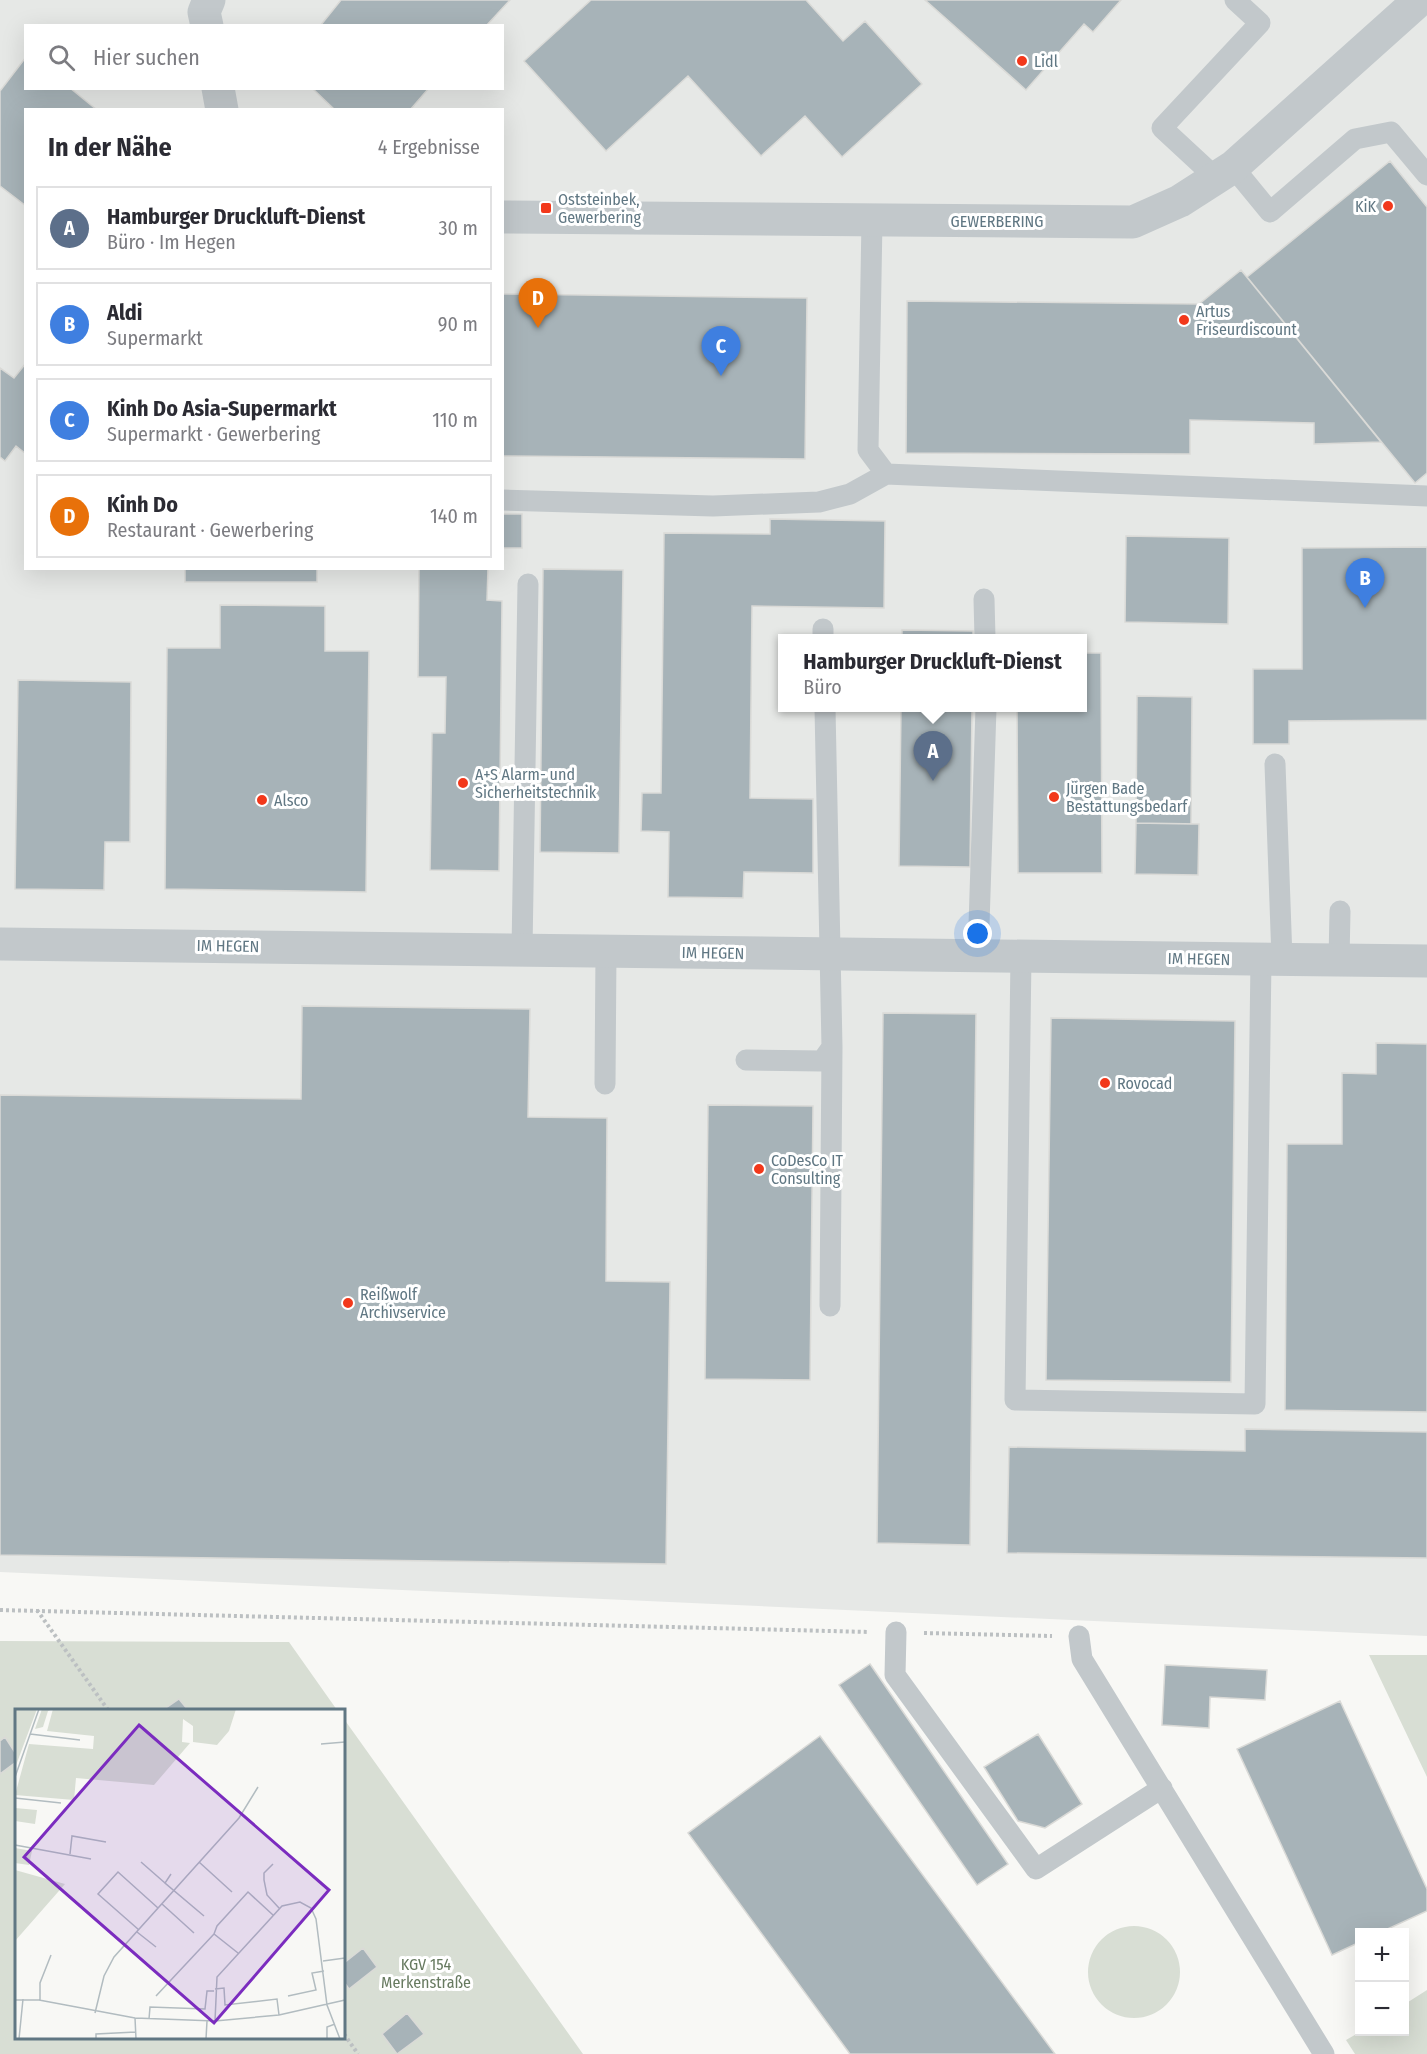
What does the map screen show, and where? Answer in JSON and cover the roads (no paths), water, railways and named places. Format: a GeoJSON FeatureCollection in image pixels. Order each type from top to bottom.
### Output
{"type":"FeatureCollection","features":[{"type":"Feature","properties":{"kind":"street"},"geometry":{"type":"LineString","coordinates":[[207,24],[204,12],[209,0]]}},
{"type":"Feature","properties":{"kind":"street","name":"GEWERBERING"},"geometry":{"type":"LineString","coordinates":[[504,217],[1133,222],[1180,201],[1224,173],[1418,7]]}},
{"type":"Feature","properties":{"kind":"street"},"geometry":{"type":"LineString","coordinates":[[218,90],[222,108]]}},
{"type":"Feature","properties":{"kind":"street","name":"IM HEGEN"},"geometry":{"type":"LineString","coordinates":[[0,944],[832,956],[1427,961]]}},
{"type":"Feature","properties":{"kind":"lane"},"geometry":{"type":"LineString","coordinates":[[1235,0],[1260,23],[1162,128],[1224,173],[1270,212],[1355,140],[1391,132],[1427,175]]}},
{"type":"Feature","properties":{"kind":"lane"},"geometry":{"type":"LineString","coordinates":[[872,220],[868,450],[886,474]]}},
{"type":"Feature","properties":{"kind":"lane"},"geometry":{"type":"LineString","coordinates":[[504,500],[713,506],[819,502],[850,494],[886,474],[1427,496]]}},
{"type":"Feature","properties":{"kind":"lane"},"geometry":{"type":"LineString","coordinates":[[522,950],[528,584]]}},
{"type":"Feature","properties":{"kind":"lane"},"geometry":{"type":"LineString","coordinates":[[984,599],[985,634]]}},
{"type":"Feature","properties":{"kind":"lane"},"geometry":{"type":"LineString","coordinates":[[825,712],[832,956],[830,1306]]}},
{"type":"Feature","properties":{"kind":"lane"},"geometry":{"type":"LineString","coordinates":[[978,956],[986,712]]}},
{"type":"Feature","properties":{"kind":"lane"},"geometry":{"type":"LineString","coordinates":[[1021,956],[1015,1400],[1255,1404],[1271,959],[1275,764]]}},
{"type":"Feature","properties":{"kind":"lane"},"geometry":{"type":"LineString","coordinates":[[1340,911],[1340,960]]}},
{"type":"Feature","properties":{"kind":"lane"},"geometry":{"type":"LineString","coordinates":[[605,1084],[606,951]]}},
{"type":"Feature","properties":{"kind":"lane"},"geometry":{"type":"LineString","coordinates":[[746,1060],[822,1061],[832,1047]]}},
{"type":"Feature","properties":{"kind":"lane"},"geometry":{"type":"LineString","coordinates":[[896,1632],[895,1675],[1036,1869],[1162,1788]]}},
{"type":"Feature","properties":{"kind":"lane"},"geometry":{"type":"LineString","coordinates":[[1079,1636],[1082,1659],[1324,2054]]}},
{"type":"Feature","properties":{"kind":"place","name":"Lidl"},"geometry":{"type":"Point","coordinates":[1022,61]}},
{"type":"Feature","properties":{"kind":"place","name":"KiK"},"geometry":{"type":"Point","coordinates":[1388,206]}},
{"type":"Feature","properties":{"kind":"place","name":"Oststeinbek, Gewerbering"},"geometry":{"type":"Point","coordinates":[546,208]}},
{"type":"Feature","properties":{"kind":"place","name":"Artus Friseurdiscount"},"geometry":{"type":"Point","coordinates":[1184,320]}},
{"type":"Feature","properties":{"kind":"place","name":"Kinh Do"},"geometry":{"type":"Point","coordinates":[538,328]}},
{"type":"Feature","properties":{"kind":"place","name":"Kinh Do Asia-Supermarkt"},"geometry":{"type":"Point","coordinates":[721,376]}},
{"type":"Feature","properties":{"kind":"place","name":"Aldi"},"geometry":{"type":"Point","coordinates":[1365,608]}},
{"type":"Feature","properties":{"kind":"place","name":"Hamburger Druckluft-Dienst"},"geometry":{"type":"Point","coordinates":[933,781]}},
{"type":"Feature","properties":{"kind":"place","name":"A+S Alarm- und Sicherheitstechnik"},"geometry":{"type":"Point","coordinates":[463,783]}},
{"type":"Feature","properties":{"kind":"place","name":"Jürgen Bade Bestattungsbedarf"},"geometry":{"type":"Point","coordinates":[1054,797]}},
{"type":"Feature","properties":{"kind":"place","name":"Alsco"},"geometry":{"type":"Point","coordinates":[262,800]}},
{"type":"Feature","properties":{"kind":"place","name":"Rovocad"},"geometry":{"type":"Point","coordinates":[1105,1083]}},
{"type":"Feature","properties":{"kind":"place","name":"CoDesCo IT Consulting"},"geometry":{"type":"Point","coordinates":[759,1169]}},
{"type":"Feature","properties":{"kind":"place","name":"Reißwolf Archivservice"},"geometry":{"type":"Point","coordinates":[348,1303]}},
{"type":"Feature","properties":{"kind":"park label","name":"KGV 154 Merkenstraße"},"geometry":{"type":"Point","coordinates":[426,1973]}}]}
